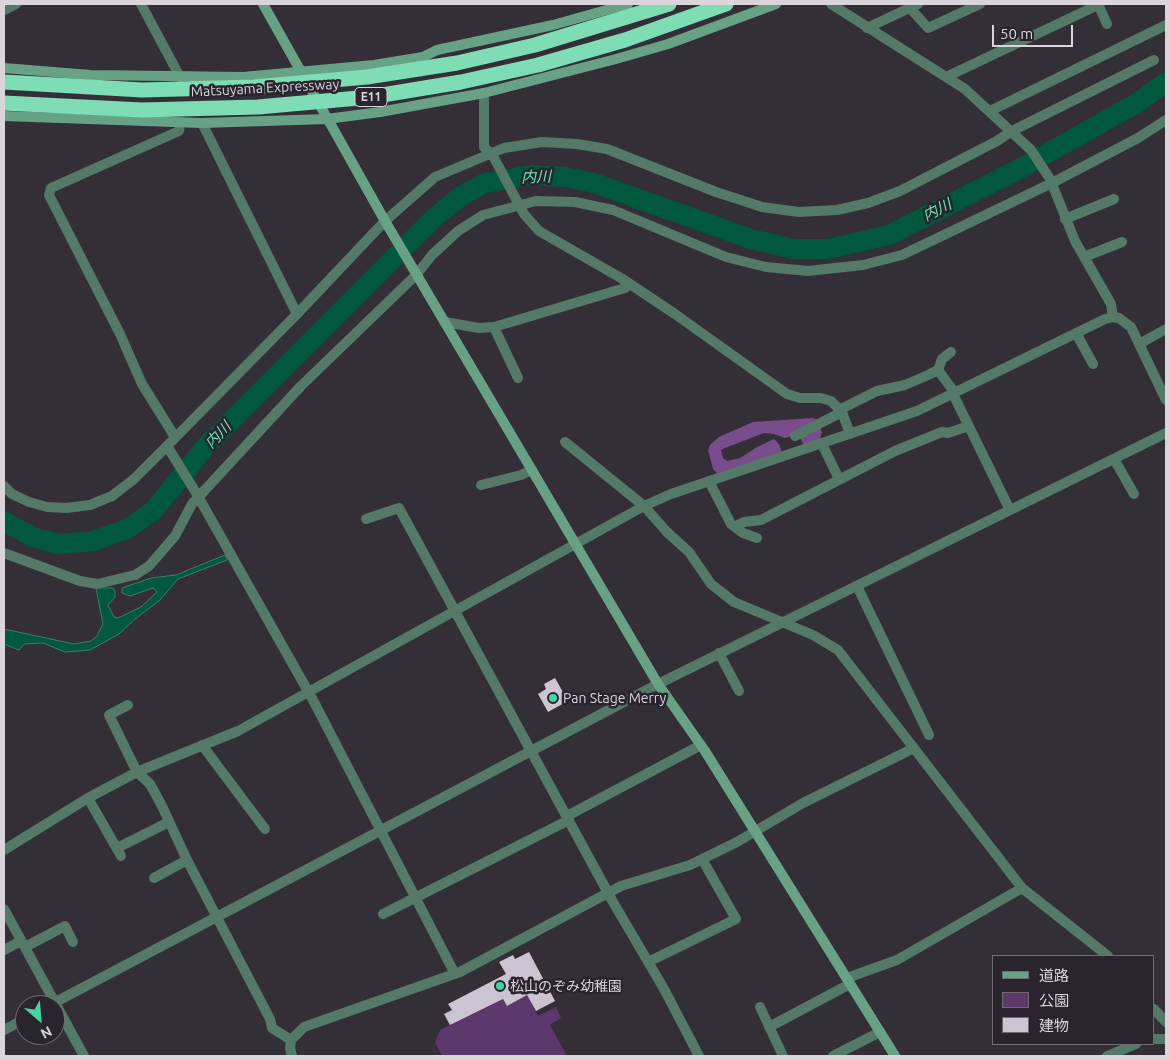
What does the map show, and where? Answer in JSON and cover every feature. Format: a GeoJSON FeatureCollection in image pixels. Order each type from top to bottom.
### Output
{"type":"FeatureCollection","features":[{"type":"Feature","properties":{"kind":"highway","name":"Matsuyama Expressway"},"geometry":{"type":"LineString","coordinates":[[4,82],[142,90],[254,87],[367,77],[456,63],[535,46],[669,4]]}},
{"type":"Feature","properties":{"kind":"highway","name":"Matsuyama Expressway"},"geometry":{"type":"LineString","coordinates":[[4,102],[142,110],[258,107],[370,97],[461,82],[538,65],[625,40],[726,4]]}},
{"type":"Feature","properties":{"kind":"street"},"geometry":{"type":"LineString","coordinates":[[4,10],[16,4]]}},
{"type":"Feature","properties":{"kind":"street"},"geometry":{"type":"LineString","coordinates":[[141,4],[180,77]]}},
{"type":"Feature","properties":{"kind":"street"},"geometry":{"type":"LineString","coordinates":[[262,4],[303,71],[327,119],[387,223],[658,684],[701,745],[895,1056]]}},
{"type":"Feature","properties":{"kind":"street"},"geometry":{"type":"LineString","coordinates":[[4,68],[91,75],[243,77],[374,65],[423,57],[437,50],[553,25],[628,4]]}},
{"type":"Feature","properties":{"kind":"street"},"geometry":{"type":"LineString","coordinates":[[4,116],[202,123],[327,119],[380,112],[484,93],[668,44],[776,4]]}},
{"type":"Feature","properties":{"kind":"street"},"geometry":{"type":"LineString","coordinates":[[831,4],[965,89],[1014,133],[1042,164],[1084,258],[1111,304],[1113,317]]}},
{"type":"Feature","properties":{"kind":"street"},"geometry":{"type":"LineString","coordinates":[[867,28],[914,6],[928,28],[980,4]]}},
{"type":"Feature","properties":{"kind":"street"},"geometry":{"type":"LineString","coordinates":[[946,77],[1099,4],[1108,24]]}},
{"type":"Feature","properties":{"kind":"street"},"geometry":{"type":"LineString","coordinates":[[990,111],[1166,25]]}},
{"type":"Feature","properties":{"kind":"street"},"geometry":{"type":"LineString","coordinates":[[4,486],[12,494],[28,502],[47,507],[66,508],[90,505],[112,496],[169,448],[175,437],[387,223],[436,177],[504,148],[542,142],[577,144],[607,149],[716,192],[762,207],[799,212],[836,210],[868,204],[900,191],[1154,60]]}},
{"type":"Feature","properties":{"kind":"street"},"geometry":{"type":"LineString","coordinates":[[484,93],[482,138],[484,147],[492,154],[518,203],[539,231],[630,284],[705,335],[786,394],[800,398],[821,398],[831,401],[842,411],[850,434]]}},
{"type":"Feature","properties":{"kind":"street"},"geometry":{"type":"LineString","coordinates":[[4,553],[80,581],[97,584],[135,575],[149,566],[174,536],[196,494],[432,255],[458,230],[483,215],[518,203],[536,201],[575,202],[613,210],[726,257],[766,267],[808,271],[862,265],[902,254],[1138,138],[1166,120]]}},
{"type":"Feature","properties":{"kind":"street"},"geometry":{"type":"LineString","coordinates":[[175,437],[142,384],[120,334],[49,195],[51,188],[179,131],[180,123]]}},
{"type":"Feature","properties":{"kind":"street"},"geometry":{"type":"LineString","coordinates":[[202,123],[298,314]]}},
{"type":"Feature","properties":{"kind":"street"},"geometry":{"type":"LineString","coordinates":[[1065,218],[1114,199]]}},
{"type":"Feature","properties":{"kind":"street"},"geometry":{"type":"LineString","coordinates":[[1084,258],[1122,242]]}},
{"type":"Feature","properties":{"kind":"street"},"geometry":{"type":"LineString","coordinates":[[445,322],[479,328],[494,327],[625,288],[630,284]]}},
{"type":"Feature","properties":{"kind":"street"},"geometry":{"type":"LineString","coordinates":[[4,850],[88,798],[137,772],[238,730],[644,506],[671,494],[917,412],[1076,333],[1113,317],[1125,322],[1139,344],[1166,400]]}},
{"type":"Feature","properties":{"kind":"street"},"geometry":{"type":"LineString","coordinates":[[494,327],[518,378]]}},
{"type":"Feature","properties":{"kind":"street"},"geometry":{"type":"LineString","coordinates":[[1139,344],[1166,329]]}},
{"type":"Feature","properties":{"kind":"street"},"geometry":{"type":"LineString","coordinates":[[1076,333],[1093,364]]}},
{"type":"Feature","properties":{"kind":"street"},"geometry":{"type":"LineString","coordinates":[[794,436],[842,411],[876,390],[905,385],[938,370],[942,359],[951,352]]}},
{"type":"Feature","properties":{"kind":"street"},"geometry":{"type":"LineString","coordinates":[[938,370],[954,394],[1010,510]]}},
{"type":"Feature","properties":{"kind":"street"},"geometry":{"type":"LineString","coordinates":[[736,526],[744,522],[760,520],[895,451],[942,432],[948,434],[969,426]]}},
{"type":"Feature","properties":{"kind":"street"},"geometry":{"type":"LineString","coordinates":[[65,997],[658,684],[1166,433]]}},
{"type":"Feature","properties":{"kind":"street"},"geometry":{"type":"LineString","coordinates":[[565,442],[644,506],[667,532],[689,552],[710,584],[734,602],[779,623],[813,635],[838,650],[1022,888],[1107,955]]}},
{"type":"Feature","properties":{"kind":"street"},"geometry":{"type":"LineString","coordinates":[[822,444],[839,479]]}},
{"type":"Feature","properties":{"kind":"street"},"geometry":{"type":"LineString","coordinates":[[169,448],[307,691],[455,974]]}},
{"type":"Feature","properties":{"kind":"street"},"geometry":{"type":"LineString","coordinates":[[1114,459],[1134,494]]}},
{"type":"Feature","properties":{"kind":"street"},"geometry":{"type":"LineString","coordinates":[[481,485],[532,470]]}},
{"type":"Feature","properties":{"kind":"street"},"geometry":{"type":"LineString","coordinates":[[709,481],[732,524],[743,533],[757,538]]}},
{"type":"Feature","properties":{"kind":"street"},"geometry":{"type":"LineString","coordinates":[[366,519],[399,508],[608,893],[699,1056]]}},
{"type":"Feature","properties":{"kind":"street"},"geometry":{"type":"LineString","coordinates":[[856,586],[930,734]]}},
{"type":"Feature","properties":{"kind":"street"},"geometry":{"type":"LineString","coordinates":[[719,653],[739,691]]}},
{"type":"Feature","properties":{"kind":"street"},"geometry":{"type":"LineString","coordinates":[[128,705],[109,715],[137,772],[150,784],[187,860],[270,1019],[272,1028],[292,1040]]}},
{"type":"Feature","properties":{"kind":"street"},"geometry":{"type":"LineString","coordinates":[[383,914],[568,818],[701,745]]}},
{"type":"Feature","properties":{"kind":"street"},"geometry":{"type":"LineString","coordinates":[[202,746],[265,829]]}},
{"type":"Feature","properties":{"kind":"street"},"geometry":{"type":"LineString","coordinates":[[292,1056],[290,1048],[292,1040],[304,1027],[455,974],[621,886],[673,871],[702,859],[803,803],[914,748]]}},
{"type":"Feature","properties":{"kind":"street"},"geometry":{"type":"LineString","coordinates":[[88,798],[119,852],[169,822]]}},
{"type":"Feature","properties":{"kind":"street"},"geometry":{"type":"LineString","coordinates":[[648,962],[736,919],[702,859]]}},
{"type":"Feature","properties":{"kind":"street"},"geometry":{"type":"LineString","coordinates":[[154,878],[187,860]]}},
{"type":"Feature","properties":{"kind":"street"},"geometry":{"type":"LineString","coordinates":[[769,1027],[848,981],[897,960],[1022,888]]}},
{"type":"Feature","properties":{"kind":"street"},"geometry":{"type":"LineString","coordinates":[[4,909],[48,995]]}},
{"type":"Feature","properties":{"kind":"street"},"geometry":{"type":"LineString","coordinates":[[4,950],[65,926],[73,942]]}},
{"type":"Feature","properties":{"kind":"street"},"geometry":{"type":"LineString","coordinates":[[760,1007],[783,1056]]}},
{"type":"Feature","properties":{"kind":"street"},"geometry":{"type":"LineString","coordinates":[[1155,1010],[1166,1022]]}},
{"type":"Feature","properties":{"kind":"street"},"geometry":{"type":"LineString","coordinates":[[65,1025],[84,1056]]}},
{"type":"Feature","properties":{"kind":"street"},"geometry":{"type":"LineString","coordinates":[[833,1056],[847,1053],[880,1032]]}},
{"type":"Feature","properties":{"kind":"street"},"geometry":{"type":"LineString","coordinates":[[1107,1056],[1122,1053],[1134,1045]]}},
{"type":"Feature","properties":{"kind":"green space"},"geometry":{"type":"Polygon","coordinates":[[[527,995],[538,1016],[556,1007],[561,1018],[550,1025],[567,1056],[442,1056],[435,1042],[440,1030],[503,999],[507,1006],[527,995]]]}},
{"type":"Feature","properties":{"kind":"shaded area"},"geometry":{"type":"Polygon","coordinates":[[[813,418],[817,420],[822,432],[820,439],[804,445],[800,438],[792,436],[785,438],[764,433],[721,450],[723,458],[727,461],[740,458],[774,439],[779,444],[782,453],[717,473],[713,469],[708,450],[710,445],[719,437],[753,422],[813,418]]]}},
{"type":"Feature","properties":{"kind":"shaded area"},"geometry":{"type":"Polygon","coordinates":[[[225,555],[227,560],[178,579],[160,600],[119,634],[90,650],[65,652],[43,643],[24,644],[19,650],[4,644],[4,629],[74,644],[91,641],[97,636],[103,624],[96,588],[113,588],[115,597],[108,605],[114,617],[118,618],[141,607],[157,592],[153,588],[130,596],[122,593],[122,588],[151,578],[176,575],[225,555]]]}},
{"type":"Feature","properties":{"kind":"building","name":"Pan Stage Merry"},"geometry":{"type":"Polygon","coordinates":[[[555,678],[568,701],[548,712],[538,694],[546,689],[544,684],[555,678]]]}},
{"type":"Feature","properties":{"kind":"building"},"geometry":{"type":"Polygon","coordinates":[[[529,952],[555,1001],[536,1011],[527,995],[507,1006],[503,999],[450,1025],[444,1014],[452,1010],[448,1004],[506,974],[499,962],[513,955],[515,959],[529,952]]]}},
{"type":"Feature","properties":{"kind":"waterway","name":"内川"},"geometry":{"type":"LineString","coordinates":[[4,521],[32,537],[59,544],[93,541],[127,529],[153,511],[206,446],[435,217],[461,196],[485,183],[531,175],[565,177],[594,183],[751,239],[794,249],[828,249],[889,235],[1021,168],[1137,103],[1166,82]]}},
{"type":"Feature","properties":{"kind":"place","name":"Pan Stage Merry"},"geometry":{"type":"Point","coordinates":[553,698]}},
{"type":"Feature","properties":{"kind":"place","name":"松山のぞみ幼稚園"},"geometry":{"type":"Point","coordinates":[500,986]}}]}
